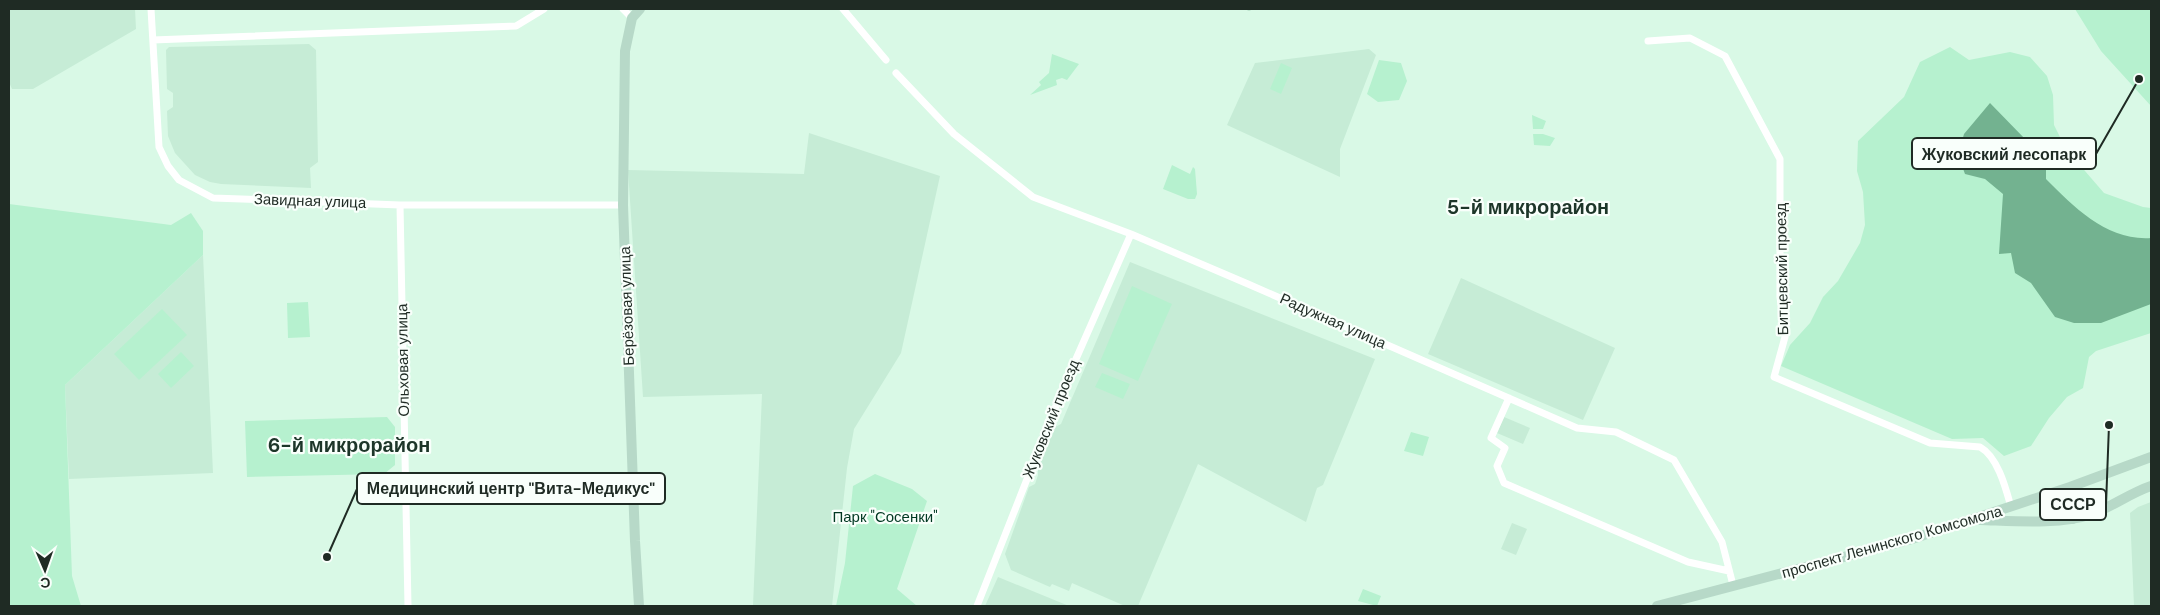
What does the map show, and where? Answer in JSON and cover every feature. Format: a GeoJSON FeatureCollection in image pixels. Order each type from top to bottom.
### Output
{"type":"FeatureCollection","features":[{"type":"Feature","properties":{"kind":"street","name":"Завидная улица"},"geometry":{"type":"LineString","coordinates":[[151,9],[159,147],[168,166],[179,180],[213,198],[400,204],[623,205]]}},
{"type":"Feature","properties":{"kind":"street"},"geometry":{"type":"LineString","coordinates":[[153,40],[516,26],[544,9]]}},
{"type":"Feature","properties":{"kind":"street"},"geometry":{"type":"LineString","coordinates":[[623,9],[632,18]]}},
{"type":"Feature","properties":{"kind":"street","name":"Берёзовая улица"},"geometry":{"type":"LineString","coordinates":[[639,606],[623,205],[625,51],[632,18],[640,9]]}},
{"type":"Feature","properties":{"kind":"street"},"geometry":{"type":"LineString","coordinates":[[843,9],[886,60]]}},
{"type":"Feature","properties":{"kind":"street","name":"Битцевский проезд"},"geometry":{"type":"LineString","coordinates":[[1648,40],[1690,38],[1725,56],[1780,159],[1780,297],[1785,337],[1774,378],[1930,443],[1980,447],[1992,458],[2011,507]]}},
{"type":"Feature","properties":{"kind":"street","name":"Радужная улица"},"geometry":{"type":"LineString","coordinates":[[896,72],[954,134],[1033,197],[1131,234],[1577,428],[1616,432],[1674,460],[1722,542],[1733,585]]}},
{"type":"Feature","properties":{"kind":"street","name":"Ольховая улица"},"geometry":{"type":"LineString","coordinates":[[400,204],[408,606]]}},
{"type":"Feature","properties":{"kind":"street","name":"Жуковский проезд"},"geometry":{"type":"LineString","coordinates":[[977,606],[1069,375],[1131,234]]}},
{"type":"Feature","properties":{"kind":"street"},"geometry":{"type":"LineString","coordinates":[[1509,398],[1491,438],[1505,448],[1496,466],[1504,483],[1688,562],[1729,571]]}},
{"type":"Feature","properties":{"kind":"street","name":"проспект Ленинского Комсомола"},"geometry":{"type":"LineString","coordinates":[[1657,606],[1862,553],[1972,520],[2151,457]]}},
{"type":"Feature","properties":{"kind":"street"},"geometry":{"type":"LineString","coordinates":[[1972,520],[2074,519],[2094,514],[2121,498],[2151,486]]}},
{"type":"Feature","properties":{"kind":"street"},"geometry":{"type":"LineString","coordinates":[[2070,487],[2074,501],[2074,519]]}},
{"type":"Feature","properties":{"kind":"street"},"geometry":{"type":"LineString","coordinates":[[2011,507],[2016,521]]}},
{"type":"Feature","properties":{"kind":"shaded area"},"geometry":{"type":"Polygon","coordinates":[[[9,9],[135,9],[136,29],[33,89],[12,89],[9,82],[9,9]]]}},
{"type":"Feature","properties":{"kind":"shaded area"},"geometry":{"type":"Polygon","coordinates":[[[309,44],[316,50],[318,162],[310,168],[311,188],[221,184],[210,182],[195,175],[175,153],[168,136],[167,111],[173,107],[173,93],[167,89],[166,50],[169,47],[309,44]]]}},
{"type":"Feature","properties":{"kind":"shaded area"},"geometry":{"type":"Polygon","coordinates":[[[1369,49],[1376,55],[1340,149],[1340,177],[1227,125],[1255,63],[1369,49]]]}},
{"type":"Feature","properties":{"kind":"shaded area"},"geometry":{"type":"Polygon","coordinates":[[[1990,103],[2026,140],[2046,165],[2046,179],[2068,201],[2093,221],[2106,228],[2135,238],[2151,238],[2151,304],[2101,323],[2074,323],[2055,317],[2031,283],[2015,273],[2011,253],[1999,254],[2003,194],[1985,179],[1965,174],[1958,155],[1964,134],[1990,103]]]}},
{"type":"Feature","properties":{"kind":"shaded area"},"geometry":{"type":"Polygon","coordinates":[[[809,133],[940,176],[901,353],[854,429],[847,468],[832,606],[753,606],[762,394],[643,397],[628,170],[804,174],[809,133]]]}},
{"type":"Feature","properties":{"kind":"shaded area"},"geometry":{"type":"Polygon","coordinates":[[[203,255],[213,473],[69,479],[65,385],[203,255]]]}},
{"type":"Feature","properties":{"kind":"shaded area"},"geometry":{"type":"Polygon","coordinates":[[[1130,262],[1375,359],[1323,485],[1317,488],[1306,522],[1198,464],[1138,606],[1125,606],[1072,583],[1069,591],[1052,584],[1050,587],[1011,570],[1005,554],[1029,487],[1035,484],[1038,469],[1055,427],[1061,424],[1130,262]]]}},
{"type":"Feature","properties":{"kind":"shaded area"},"geometry":{"type":"Polygon","coordinates":[[[1461,278],[1615,348],[1583,420],[1428,354],[1461,278]]]}},
{"type":"Feature","properties":{"kind":"shaded area"},"geometry":{"type":"Polygon","coordinates":[[[1504,417],[1530,428],[1523,444],[1497,433],[1504,417]]]}},
{"type":"Feature","properties":{"kind":"shaded area"},"geometry":{"type":"Polygon","coordinates":[[[2151,502],[2151,606],[2134,606],[2130,513],[2138,507],[2151,502]]]}},
{"type":"Feature","properties":{"kind":"shaded area"},"geometry":{"type":"Polygon","coordinates":[[[1512,523],[1527,529],[1516,555],[1501,549],[1512,523]]]}},
{"type":"Feature","properties":{"kind":"shaded area"},"geometry":{"type":"Polygon","coordinates":[[[998,577],[1069,606],[985,606],[998,577]]]}},
{"type":"Feature","properties":{"kind":"green space"},"geometry":{"type":"Polygon","coordinates":[[[2075,9],[2151,9],[2151,106],[2101,51],[2075,9]]]}},
{"type":"Feature","properties":{"kind":"green space"},"geometry":{"type":"Polygon","coordinates":[[[1950,47],[1969,60],[2010,52],[2030,57],[2047,76],[2053,95],[2054,125],[2066,149],[2104,193],[2151,208],[2151,333],[2096,351],[2089,357],[2083,388],[2067,397],[2049,418],[2031,446],[2004,456],[1983,438],[1952,439],[1781,366],[1790,345],[1810,323],[1823,297],[1838,281],[1860,243],[1865,225],[1863,192],[1857,171],[1858,141],[1904,97],[1920,62],[1950,47]]]}},
{"type":"Feature","properties":{"kind":"green space"},"geometry":{"type":"Polygon","coordinates":[[[1052,54],[1079,64],[1067,80],[1062,78],[1056,80],[1057,85],[1030,95],[1041,85],[1039,82],[1049,73],[1052,54]]]}},
{"type":"Feature","properties":{"kind":"green space"},"geometry":{"type":"Polygon","coordinates":[[[1379,60],[1401,63],[1407,81],[1399,100],[1378,102],[1367,94],[1379,60]]]}},
{"type":"Feature","properties":{"kind":"green space"},"geometry":{"type":"Polygon","coordinates":[[[1281,63],[1292,68],[1281,94],[1270,89],[1281,63]]]}},
{"type":"Feature","properties":{"kind":"green space"},"geometry":{"type":"Polygon","coordinates":[[[1532,115],[1546,121],[1543,129],[1533,129],[1532,115]]]}},
{"type":"Feature","properties":{"kind":"green space"},"geometry":{"type":"Polygon","coordinates":[[[1533,134],[1543,134],[1555,138],[1550,146],[1534,145],[1533,134]]]}},
{"type":"Feature","properties":{"kind":"green space"},"geometry":{"type":"Polygon","coordinates":[[[1172,165],[1190,174],[1193,167],[1195,169],[1197,194],[1195,199],[1188,199],[1163,189],[1172,165]]]}},
{"type":"Feature","properties":{"kind":"green space"},"geometry":{"type":"Polygon","coordinates":[[[9,204],[171,225],[191,213],[203,231],[203,255],[65,385],[72,576],[81,606],[9,606],[9,204]]]}},
{"type":"Feature","properties":{"kind":"green space"},"geometry":{"type":"Polygon","coordinates":[[[1132,286],[1172,304],[1138,381],[1099,364],[1132,286]]]}},
{"type":"Feature","properties":{"kind":"green space"},"geometry":{"type":"Polygon","coordinates":[[[308,302],[310,337],[288,338],[287,303],[308,302]]]}},
{"type":"Feature","properties":{"kind":"green space"},"geometry":{"type":"Polygon","coordinates":[[[162,309],[187,335],[139,380],[114,354],[162,309]]]}},
{"type":"Feature","properties":{"kind":"green space"},"geometry":{"type":"Polygon","coordinates":[[[181,352],[194,366],[171,388],[158,374],[181,352]]]}},
{"type":"Feature","properties":{"kind":"green space"},"geometry":{"type":"Polygon","coordinates":[[[1102,373],[1130,384],[1123,399],[1095,387],[1102,373]]]}},
{"type":"Feature","properties":{"kind":"green space"},"geometry":{"type":"Polygon","coordinates":[[[387,417],[395,427],[395,465],[384,474],[247,477],[245,421],[387,417]]]}},
{"type":"Feature","properties":{"kind":"green space"},"geometry":{"type":"Polygon","coordinates":[[[1411,432],[1429,437],[1423,456],[1404,451],[1411,432]]]}},
{"type":"Feature","properties":{"kind":"green space","name":"Парк \"Сосенки\""},"geometry":{"type":"Polygon","coordinates":[[[875,474],[912,489],[927,501],[897,589],[917,606],[836,606],[845,563],[853,486],[875,474]]]}},
{"type":"Feature","properties":{"kind":"green space"},"geometry":{"type":"Polygon","coordinates":[[[1363,589],[1381,596],[1377,606],[1358,601],[1363,589]]]}},
{"type":"Feature","properties":{"kind":"place","name":"Жуковский лесопарк"},"geometry":{"type":"Point","coordinates":[2139,79]}},
{"type":"Feature","properties":{"kind":"place","name":"СССР"},"geometry":{"type":"Point","coordinates":[2109,425]}},
{"type":"Feature","properties":{"kind":"place","name":"Медицинский центр \"Вита-Медикус\""},"geometry":{"type":"Point","coordinates":[327,557]}},
{"type":"Feature","properties":{"kind":"district","name":"5-й микрорайон"},"geometry":{"type":"Point","coordinates":[1528,207]}},
{"type":"Feature","properties":{"kind":"district","name":"6-й микрорайон"},"geometry":{"type":"Point","coordinates":[349,445]}}]}
